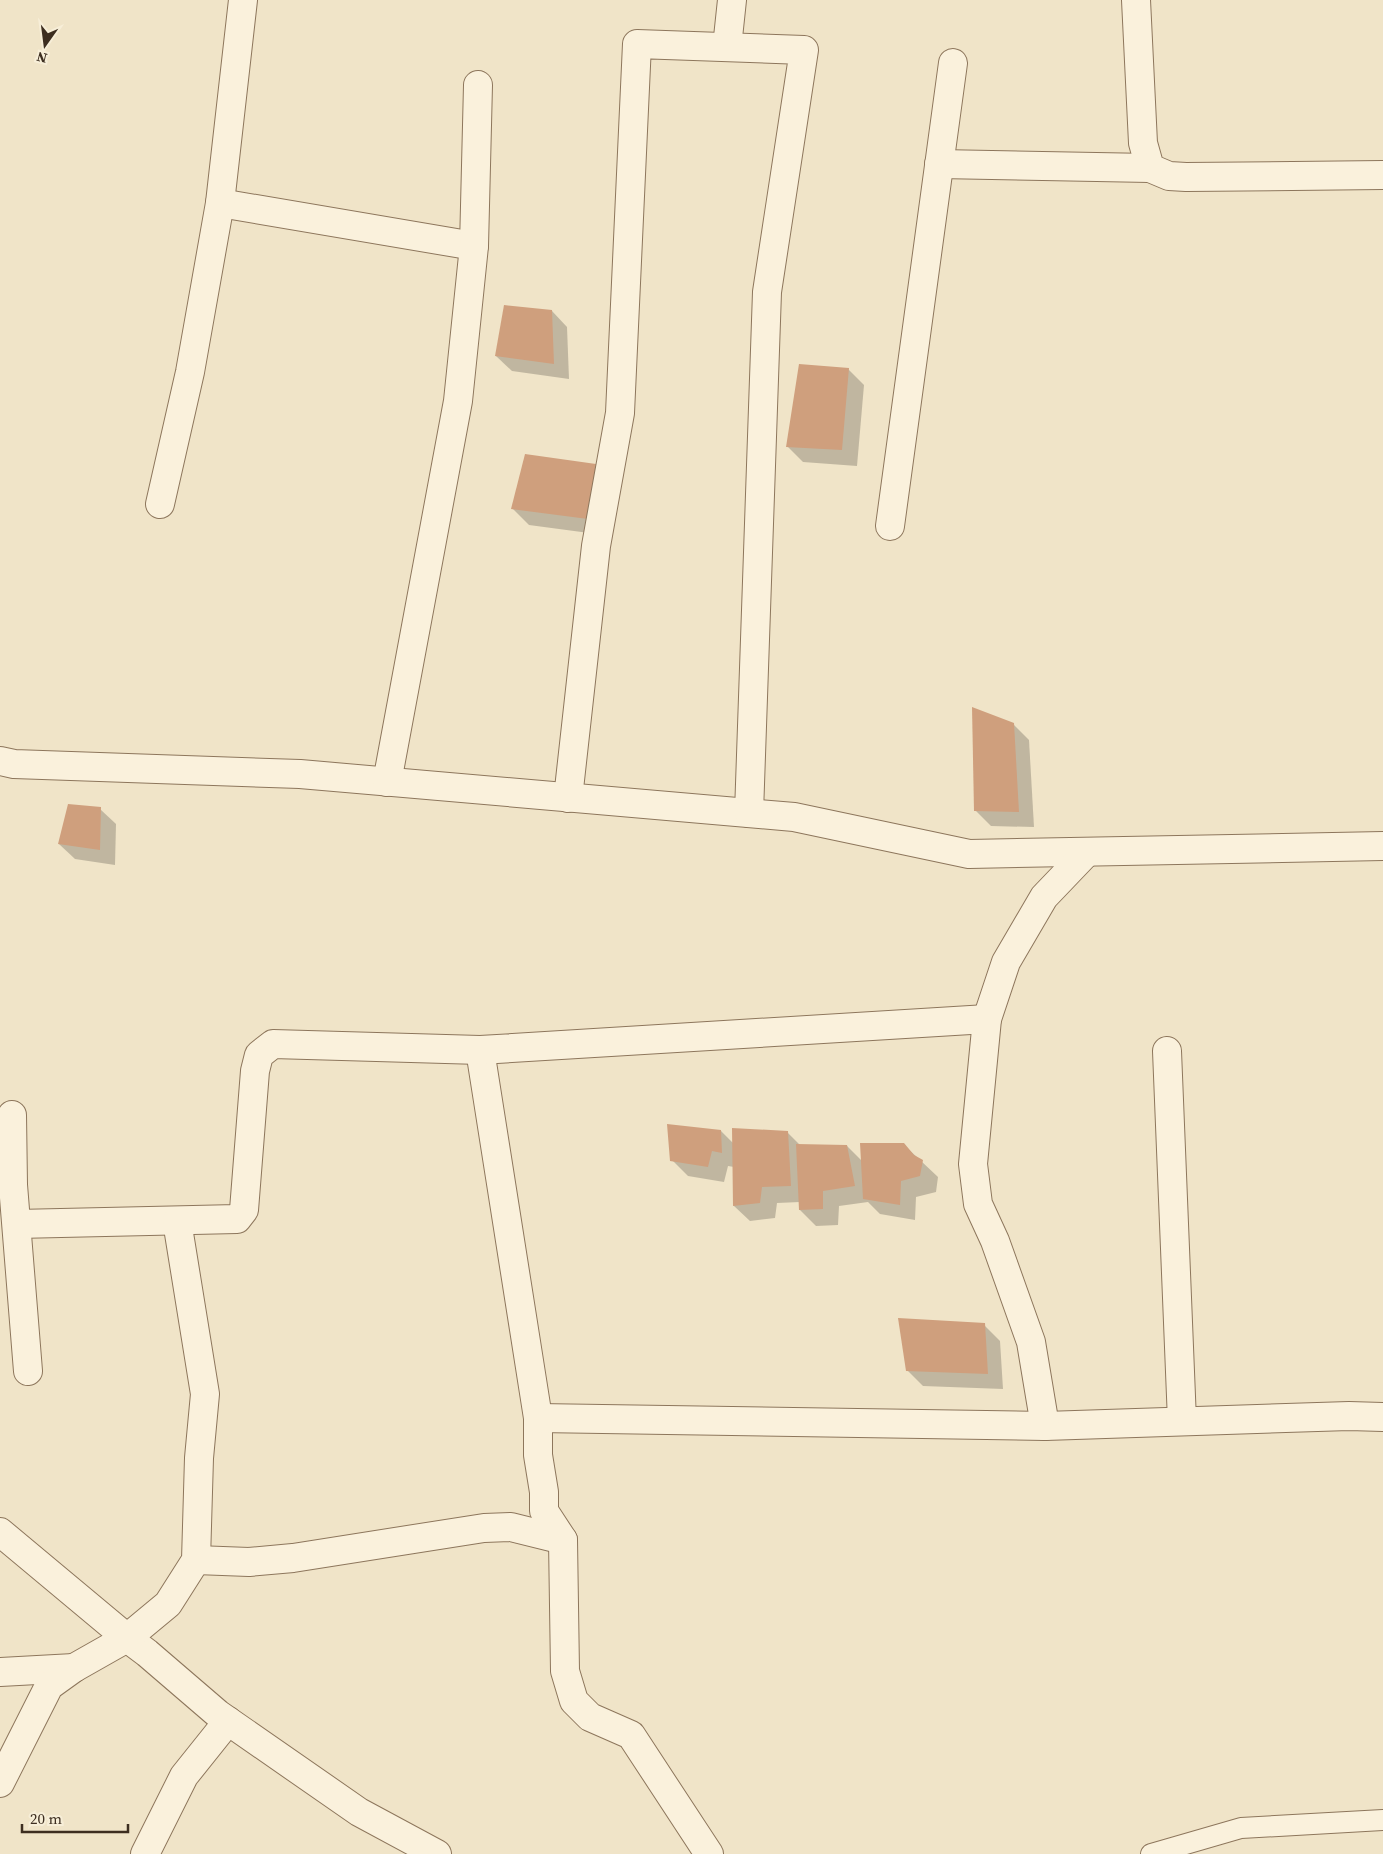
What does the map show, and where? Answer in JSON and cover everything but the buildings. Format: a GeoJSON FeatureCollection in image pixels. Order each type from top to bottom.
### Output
{"type":"FeatureCollection","features":[{"type":"Feature","properties":{"kind":"street"},"geometry":{"type":"LineString","coordinates":[[160,504],[190,372],[220,204],[242,0]]}},
{"type":"Feature","properties":{"kind":"street"},"geometry":{"type":"LineString","coordinates":[[727,47],[732,0]]}},
{"type":"Feature","properties":{"kind":"street"},"geometry":{"type":"LineString","coordinates":[[1136,0],[1143,143],[1150,168]]}},
{"type":"Feature","properties":{"kind":"street"},"geometry":{"type":"LineString","coordinates":[[568,798],[596,546],[620,413],[637,44],[804,50],[767,292],[749,813]]}},
{"type":"Feature","properties":{"kind":"street"},"geometry":{"type":"LineString","coordinates":[[890,526],[953,62]]}},
{"type":"Feature","properties":{"kind":"street"},"geometry":{"type":"LineString","coordinates":[[387,782],[458,401],[474,246],[478,85]]}},
{"type":"Feature","properties":{"kind":"street"},"geometry":{"type":"LineString","coordinates":[[939,164],[1150,168],[1169,176],[1186,177],[1383,175]]}},
{"type":"Feature","properties":{"kind":"street"},"geometry":{"type":"LineString","coordinates":[[220,204],[474,246]]}},
{"type":"Feature","properties":{"kind":"street"},"geometry":{"type":"LineString","coordinates":[[0,761],[14,764],[300,774],[794,817],[969,854],[1383,846]]}},
{"type":"Feature","properties":{"kind":"street"},"geometry":{"type":"LineString","coordinates":[[1045,1426],[1031,1342],[995,1241],[978,1204],[973,1164],[987,1019],[1006,962],[1044,897],[1087,852]]}},
{"type":"Feature","properties":{"kind":"street"},"geometry":{"type":"LineString","coordinates":[[17,1224],[237,1220],[242,1216],[244,1210],[255,1071],[259,1055],[273,1044],[480,1050],[987,1019]]}},
{"type":"Feature","properties":{"kind":"street"},"geometry":{"type":"LineString","coordinates":[[480,1050],[538,1418],[538,1455],[544,1492],[544,1511],[563,1540],[565,1671],[574,1702],[590,1717],[631,1735],[709,1854]]}},
{"type":"Feature","properties":{"kind":"street"},"geometry":{"type":"LineString","coordinates":[[1167,1051],[1182,1421]]}},
{"type":"Feature","properties":{"kind":"street"},"geometry":{"type":"LineString","coordinates":[[12,1116],[13,1185],[28,1371]]}},
{"type":"Feature","properties":{"kind":"street"},"geometry":{"type":"LineString","coordinates":[[0,1782],[49,1686],[74,1668],[127,1638],[168,1604],[196,1560],[199,1458],[205,1394],[176,1221]]}},
{"type":"Feature","properties":{"kind":"street"},"geometry":{"type":"LineString","coordinates":[[538,1418],[1045,1426],[1383,1417]]}},
{"type":"Feature","properties":{"kind":"street"},"geometry":{"type":"LineString","coordinates":[[196,1560],[249,1562],[293,1558],[484,1528],[511,1527],[563,1540]]}},
{"type":"Feature","properties":{"kind":"street"},"geometry":{"type":"LineString","coordinates":[[0,1532],[218,1714],[359,1812],[437,1854]]}},
{"type":"Feature","properties":{"kind":"street"},"geometry":{"type":"LineString","coordinates":[[0,1672],[74,1668]]}},
{"type":"Feature","properties":{"kind":"street"},"geometry":{"type":"LineString","coordinates":[[145,1854],[184,1776],[228,1721]]}},
{"type":"Feature","properties":{"kind":"lane"},"geometry":{"type":"LineString","coordinates":[[1151,1854],[1241,1828],[1383,1820]]}}]}
